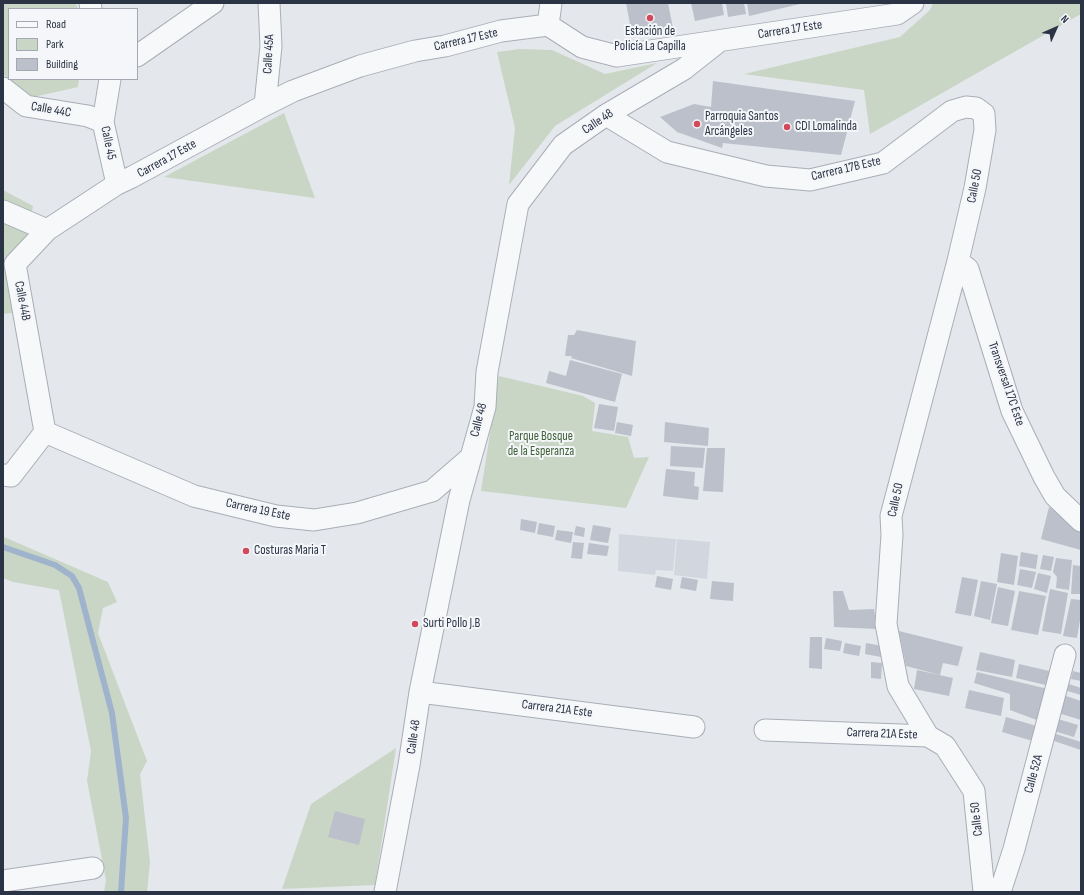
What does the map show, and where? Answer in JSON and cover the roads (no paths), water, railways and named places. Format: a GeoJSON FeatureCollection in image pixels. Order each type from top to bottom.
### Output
{"type":"FeatureCollection","features":[{"type":"Feature","properties":{"kind":"street"},"geometry":{"type":"LineString","coordinates":[[138,55],[211,3]]}},
{"type":"Feature","properties":{"kind":"street","name":"Calle 45A"},"geometry":{"type":"LineString","coordinates":[[265,105],[271,46],[269,3]]}},
{"type":"Feature","properties":{"kind":"street"},"geometry":{"type":"LineString","coordinates":[[548,25],[551,3]]}},
{"type":"Feature","properties":{"kind":"street","name":"Carrera 17 Este"},"geometry":{"type":"LineString","coordinates":[[47,230],[117,184],[293,91],[360,66],[415,51],[445,46],[501,31],[548,25],[582,47],[617,56],[897,14],[913,3]]}},
{"type":"Feature","properties":{"kind":"street","name":"Calle 48"},"geometry":{"type":"LineString","coordinates":[[385,892],[410,765],[420,692],[469,459],[484,407],[487,372],[518,204],[564,145],[606,115],[684,69],[719,41]]}},
{"type":"Feature","properties":{"kind":"street","name":"Calle 45"},"geometry":{"type":"LineString","coordinates":[[110,80],[103,122],[117,184]]}},
{"type":"Feature","properties":{"kind":"street","name":"Calle 44C"},"geometry":{"type":"LineString","coordinates":[[3,88],[26,106],[88,116],[103,122]]}},
{"type":"Feature","properties":{"kind":"street","name":"Carrera 17B Este"},"geometry":{"type":"LineString","coordinates":[[606,115],[667,152],[766,176],[810,180],[883,163],[952,111],[966,107],[976,108],[984,114]]}},
{"type":"Feature","properties":{"kind":"street","name":"Calle 50"},"geometry":{"type":"LineString","coordinates":[[984,114],[985,130],[958,261],[891,516],[892,534],[886,624],[898,686],[928,736],[945,746],[974,791],[984,892]]}},
{"type":"Feature","properties":{"kind":"street"},"geometry":{"type":"LineString","coordinates":[[3,211],[47,230]]}},
{"type":"Feature","properties":{"kind":"street","name":"Calle 44B"},"geometry":{"type":"LineString","coordinates":[[45,432],[15,264],[47,230]]}},
{"type":"Feature","properties":{"kind":"street","name":"Transversal 17C Este"},"geometry":{"type":"LineString","coordinates":[[958,261],[968,269],[1016,418],[1044,477],[1055,496],[1081,521]]}},
{"type":"Feature","properties":{"kind":"street"},"geometry":{"type":"LineString","coordinates":[[7,475],[45,432]]}},
{"type":"Feature","properties":{"kind":"street","name":"Carrera 19 Este"},"geometry":{"type":"LineString","coordinates":[[45,432],[194,496],[276,516],[314,520],[357,513],[432,491],[469,459]]}},
{"type":"Feature","properties":{"kind":"street","name":"Calle 52A"},"geometry":{"type":"LineString","coordinates":[[1000,892],[1014,849],[1065,655]]}},
{"type":"Feature","properties":{"kind":"street","name":"Carrera 21A Este"},"geometry":{"type":"LineString","coordinates":[[420,692],[694,727]]}},
{"type":"Feature","properties":{"kind":"street","name":"Carrera 21A Este"},"geometry":{"type":"LineString","coordinates":[[765,730],[928,736]]}},
{"type":"Feature","properties":{"kind":"street"},"geometry":{"type":"LineString","coordinates":[[3,881],[92,868]]}},
{"type":"Feature","properties":{"kind":"waterway"},"geometry":{"type":"LineString","coordinates":[[3,547],[55,565],[72,576],[79,588],[112,713],[126,818],[121,892]]}},
{"type":"Feature","properties":{"kind":"place","name":"Estación de Policía La Capilla"},"geometry":{"type":"Point","coordinates":[650,18]}},
{"type":"Feature","properties":{"kind":"place","name":"Parroquia Santos Arcángeles"},"geometry":{"type":"Point","coordinates":[697,124]}},
{"type":"Feature","properties":{"kind":"place","name":"CDI Lomalinda"},"geometry":{"type":"Point","coordinates":[787,127]}},
{"type":"Feature","properties":{"kind":"place","name":"Costuras Maria T"},"geometry":{"type":"Point","coordinates":[246,551]}},
{"type":"Feature","properties":{"kind":"place","name":"Surti Pollo J.B"},"geometry":{"type":"Point","coordinates":[415,624]}},
{"type":"Feature","properties":{"kind":"park label","name":"Parque Bosque de la Esperanza"},"geometry":{"type":"Point","coordinates":[541,444]}}]}
